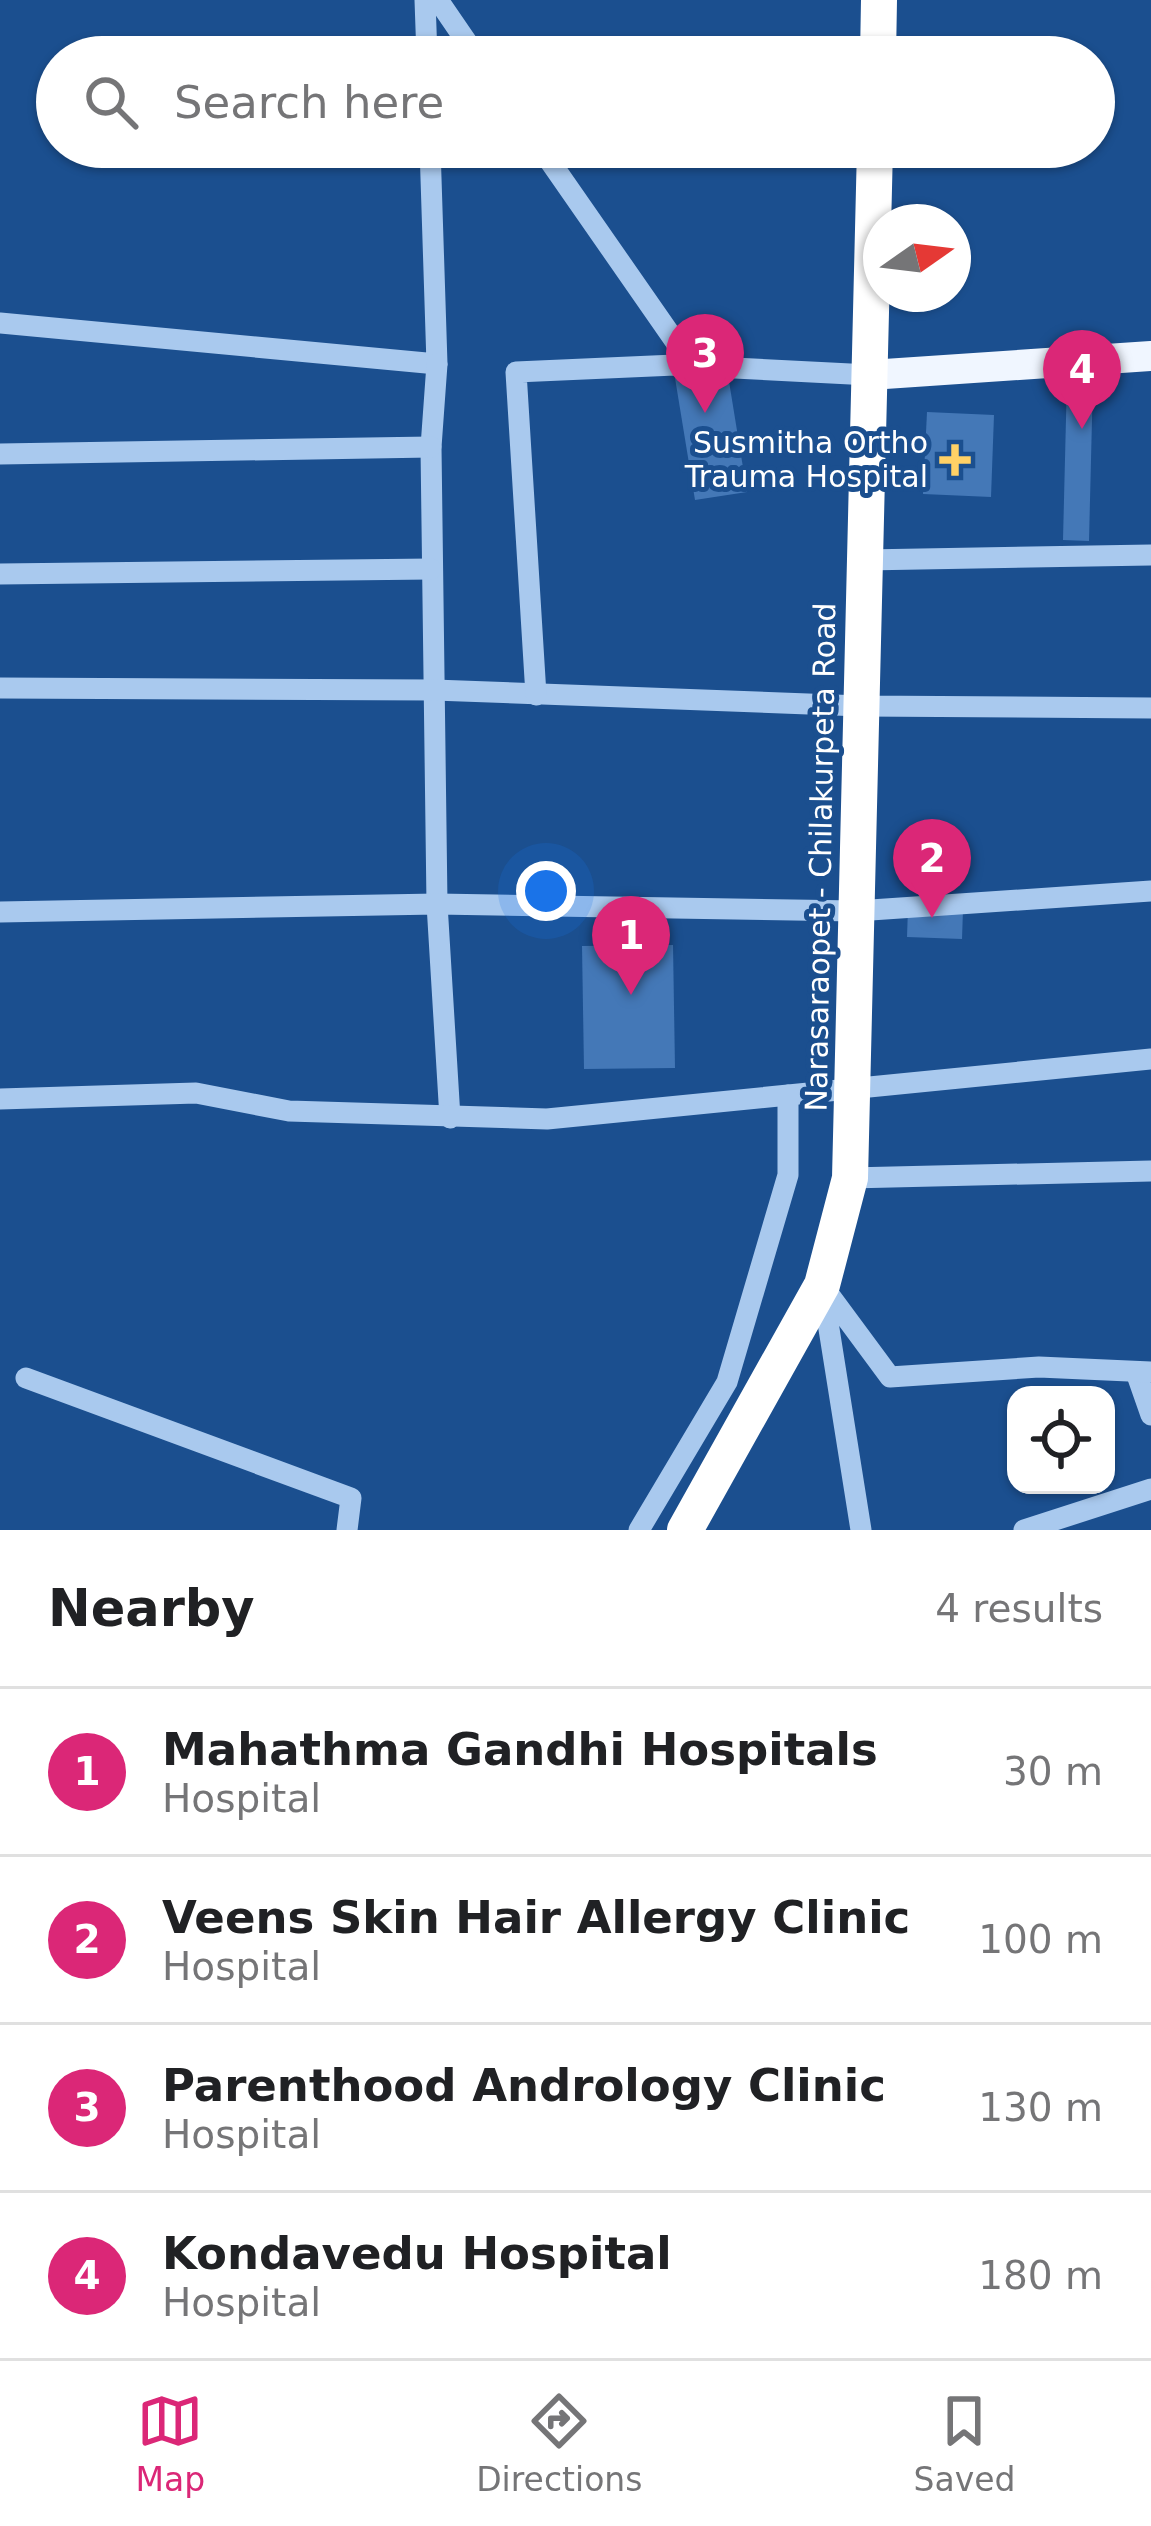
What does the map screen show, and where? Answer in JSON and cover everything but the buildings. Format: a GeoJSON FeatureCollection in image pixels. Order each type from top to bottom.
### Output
{"type":"FeatureCollection","features":[{"type":"Feature","properties":{"kind":"highway"},"geometry":{"type":"LineString","coordinates":[[878,36],[879,0]]}},
{"type":"Feature","properties":{"kind":"highway","name":"Narasaraopet - Chilakurpeta Road"},"geometry":{"type":"LineString","coordinates":[[685,1530],[823,1285],[850,1178],[875,168]]}},
{"type":"Feature","properties":{"kind":"main road"},"geometry":{"type":"LineString","coordinates":[[870,376],[1151,356]]}},
{"type":"Feature","properties":{"kind":"street"},"geometry":{"type":"LineString","coordinates":[[425,0],[426,36]]}},
{"type":"Feature","properties":{"kind":"street"},"geometry":{"type":"LineString","coordinates":[[438,0],[463,36]]}},
{"type":"Feature","properties":{"kind":"street"},"geometry":{"type":"LineString","coordinates":[[431,168],[437,364],[431,447],[436,904],[450,1118]]}},
{"type":"Feature","properties":{"kind":"street"},"geometry":{"type":"LineString","coordinates":[[555,168],[693,367]]}},
{"type":"Feature","properties":{"kind":"street"},"geometry":{"type":"LineString","coordinates":[[0,322],[437,364]]}},
{"type":"Feature","properties":{"kind":"street"},"geometry":{"type":"LineString","coordinates":[[536,695],[516,372],[693,367],[870,376]]}},
{"type":"Feature","properties":{"kind":"street"},"geometry":{"type":"LineString","coordinates":[[0,454],[431,447]]}},
{"type":"Feature","properties":{"kind":"street"},"geometry":{"type":"LineString","coordinates":[[865,560],[1151,556]]}},
{"type":"Feature","properties":{"kind":"street"},"geometry":{"type":"LineString","coordinates":[[0,574],[431,569]]}},
{"type":"Feature","properties":{"kind":"street"},"geometry":{"type":"LineString","coordinates":[[0,688],[434,690],[861,706],[1151,708]]}},
{"type":"Feature","properties":{"kind":"street"},"geometry":{"type":"LineString","coordinates":[[0,912],[436,904],[856,911],[1151,890]]}},
{"type":"Feature","properties":{"kind":"street"},"geometry":{"type":"LineString","coordinates":[[0,1100],[196,1093],[289,1112],[547,1119],[1151,1059]]}},
{"type":"Feature","properties":{"kind":"street"},"geometry":{"type":"LineString","coordinates":[[639,1530],[727,1382],[788,1174],[788,1094]]}},
{"type":"Feature","properties":{"kind":"street"},"geometry":{"type":"LineString","coordinates":[[850,1178],[1151,1171]]}},
{"type":"Feature","properties":{"kind":"street"},"geometry":{"type":"LineString","coordinates":[[823,1285],[890,1377],[1039,1367],[1144,1374],[1151,1415]]}},
{"type":"Feature","properties":{"kind":"street"},"geometry":{"type":"LineString","coordinates":[[823,1285],[861,1530]]}},
{"type":"Feature","properties":{"kind":"street"},"geometry":{"type":"LineString","coordinates":[[26,1378],[351,1498],[347,1530]]}},
{"type":"Feature","properties":{"kind":"street"},"geometry":{"type":"LineString","coordinates":[[1024,1530],[1151,1489]]}},
{"type":"Feature","properties":{"kind":"place","name":"Parenthood Andrology Clinic"},"geometry":{"type":"Point","coordinates":[705,413]}},
{"type":"Feature","properties":{"kind":"place","name":"Kondavedu Hospital"},"geometry":{"type":"Point","coordinates":[1082,429]}},
{"type":"Feature","properties":{"kind":"place","name":"Susmitha Ortho Trauma Hospital"},"geometry":{"type":"Point","coordinates":[955,460]}},
{"type":"Feature","properties":{"kind":"place","name":"Veens Skin Hair Allergy Clinic"},"geometry":{"type":"Point","coordinates":[932,918]}},
{"type":"Feature","properties":{"kind":"place","name":"Mahathma Gandhi Hospitals"},"geometry":{"type":"Point","coordinates":[631,995]}}]}
